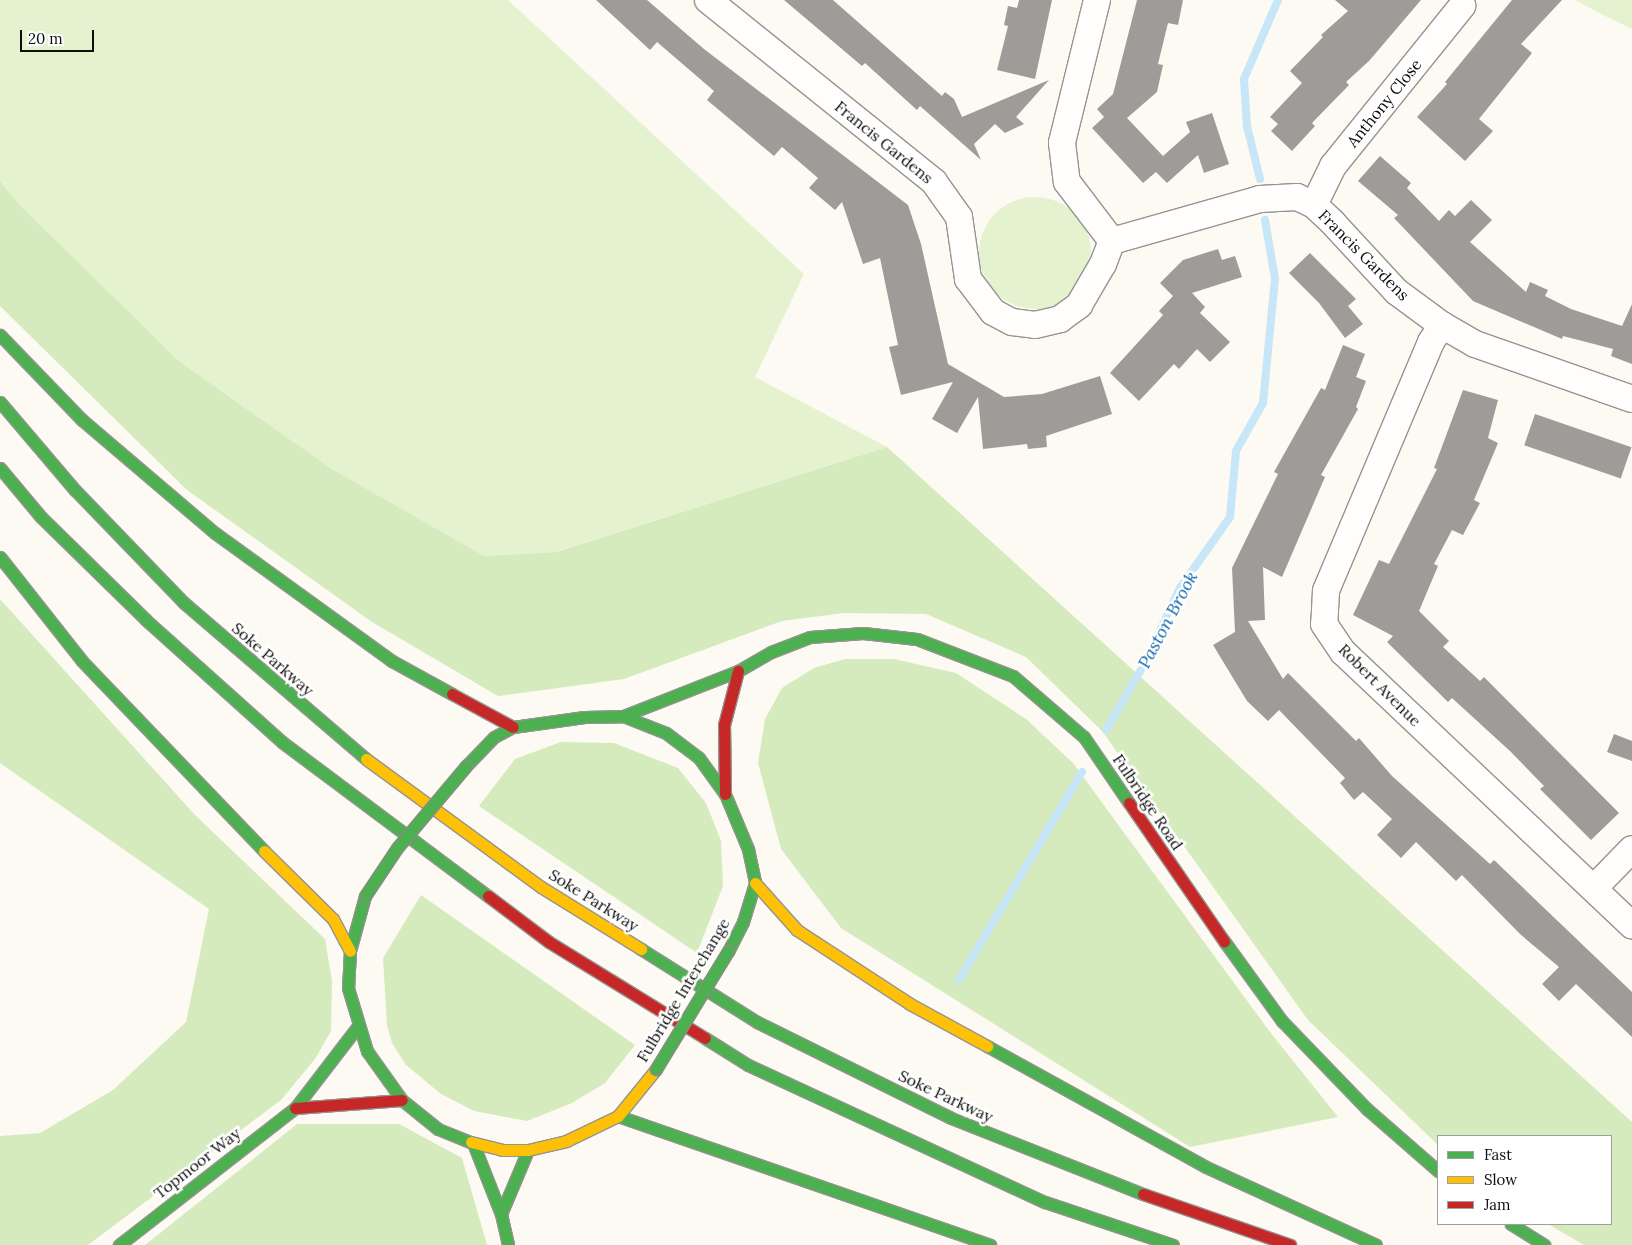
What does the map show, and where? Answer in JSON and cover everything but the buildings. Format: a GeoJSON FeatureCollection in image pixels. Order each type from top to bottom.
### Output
{"type":"FeatureCollection","features":[{"type":"Feature","properties":{"kind":"main road"},"geometry":{"type":"LineString","coordinates":[[0,334],[81,419],[215,533],[392,661],[513,727]]}},
{"type":"Feature","properties":{"kind":"main road","name":"Soke Parkway"},"geometry":{"type":"LineString","coordinates":[[0,402],[75,490],[183,602],[344,743],[541,886],[757,1022],[951,1118],[1155,1199],[1290,1245]]}},
{"type":"Feature","properties":{"kind":"main road"},"geometry":{"type":"LineString","coordinates":[[0,468],[42,517],[146,620],[282,742],[548,942],[748,1065],[1045,1202],[1173,1245]]}},
{"type":"Feature","properties":{"kind":"main road"},"geometry":{"type":"LineString","coordinates":[[0,557],[82,661],[201,788],[333,919],[350,951]]}},
{"type":"Feature","properties":{"kind":"main road","name":"Fulbridge Road"},"geometry":{"type":"LineString","coordinates":[[623,716],[738,671],[771,652],[810,637],[863,633],[917,639],[1013,676],[1084,737],[1203,912],[1282,1020],[1367,1109],[1437,1170]]}},
{"type":"Feature","properties":{"kind":"main road"},"geometry":{"type":"LineString","coordinates":[[725,794],[724,725],[738,671]]}},
{"type":"Feature","properties":{"kind":"main road","name":"Fulbridge Interchange"},"geometry":{"type":"LineString","coordinates":[[623,716],[666,733],[699,758],[725,794],[748,849],[755,883],[743,922],[728,950],[656,1069],[618,1116],[566,1141],[528,1150],[502,1150],[473,1143],[438,1129],[402,1100],[367,1051],[348,988],[350,951],[365,896],[397,848],[466,766],[494,737],[513,727],[584,717],[623,716]]}},
{"type":"Feature","properties":{"kind":"main road"},"geometry":{"type":"LineString","coordinates":[[755,883],[797,930],[910,1004],[1206,1167],[1376,1245]]}},
{"type":"Feature","properties":{"kind":"main road","name":"Topmoor Way"},"geometry":{"type":"LineString","coordinates":[[119,1245],[295,1108],[358,1026]]}},
{"type":"Feature","properties":{"kind":"main road"},"geometry":{"type":"LineString","coordinates":[[295,1108],[402,1100]]}},
{"type":"Feature","properties":{"kind":"main road"},"geometry":{"type":"LineString","coordinates":[[618,1116],[990,1245]]}},
{"type":"Feature","properties":{"kind":"main road"},"geometry":{"type":"LineString","coordinates":[[473,1143],[502,1214],[508,1245]]}},
{"type":"Feature","properties":{"kind":"main road"},"geometry":{"type":"LineString","coordinates":[[502,1214],[528,1150]]}},
{"type":"Feature","properties":{"kind":"main road"},"geometry":{"type":"LineString","coordinates":[[1513,1225],[1544,1245]]}},
{"type":"Feature","properties":{"kind":"street","name":"Francis Gardens"},"geometry":{"type":"LineString","coordinates":[[708,0],[934,182],[959,217],[968,279],[993,312],[1012,322],[1035,325],[1060,319],[1079,305],[1103,264],[1112,241],[1260,199],[1297,197],[1314,205],[1397,292],[1442,325],[1475,344],[1632,399]]}},
{"type":"Feature","properties":{"kind":"street"},"geometry":{"type":"LineString","coordinates":[[1097,0],[1062,143],[1067,182],[1112,241]]}},
{"type":"Feature","properties":{"kind":"street","name":"Anthony Close"},"geometry":{"type":"LineString","coordinates":[[1314,205],[1333,166],[1462,6]]}},
{"type":"Feature","properties":{"kind":"street","name":"Robert Avenue"},"geometry":{"type":"LineString","coordinates":[[1442,325],[1432,342],[1326,590],[1324,624],[1343,652],[1632,925]]}},
{"type":"Feature","properties":{"kind":"street"},"geometry":{"type":"LineString","coordinates":[[1594,888],[1632,849]]}},
{"type":"Feature","properties":{"kind":"green space"},"geometry":{"type":"Polygon","coordinates":[[[0,0],[508,0],[804,274],[755,377],[887,447],[555,552],[484,556],[332,469],[180,362],[21,206],[0,181],[0,0]]]}},
{"type":"Feature","properties":{"kind":"green space"},"geometry":{"type":"Polygon","coordinates":[[[1575,0],[1632,0],[1632,29],[1603,15],[1575,0]]]}},
{"type":"Feature","properties":{"kind":"green space"},"geometry":{"type":"Polygon","coordinates":[[[0,181],[21,206],[180,362],[332,469],[484,556],[556,552],[887,447],[1632,1122],[1632,1245],[1584,1245],[1550,1225],[1612,1225],[1612,1135],[1437,1135],[1437,1144],[1308,1020],[1102,731],[1026,657],[926,614],[844,613],[782,621],[624,679],[498,696],[372,622],[187,490],[0,306],[0,181]]]}},
{"type":"Feature","properties":{"kind":"green space"},"geometry":{"type":"Polygon","coordinates":[[[1035,197],[1057,201],[1075,213],[1087,231],[1091,253],[1087,275],[1075,293],[1057,305],[1035,309],[1013,305],[995,293],[983,275],[979,253],[983,231],[995,213],[1013,201],[1035,197]]]}},
{"type":"Feature","properties":{"kind":"green space"},"geometry":{"type":"Polygon","coordinates":[[[0,599],[195,815],[325,939],[332,981],[331,1031],[315,1059],[281,1100],[88,1245],[0,1245],[0,1136],[40,1133],[113,1090],[186,1022],[209,909],[0,763],[0,599]]]}},
{"type":"Feature","properties":{"kind":"green space"},"geometry":{"type":"Polygon","coordinates":[[[845,659],[894,659],[956,673],[1026,719],[1073,763],[1270,1032],[1338,1117],[1190,1147],[841,928],[781,849],[758,763],[765,719],[782,688],[814,668],[845,659]]]}},
{"type":"Feature","properties":{"kind":"green space"},"geometry":{"type":"Polygon","coordinates":[[[561,742],[614,743],[678,768],[706,803],[721,841],[723,886],[697,953],[479,806],[515,759],[561,742]]]}},
{"type":"Feature","properties":{"kind":"green space"},"geometry":{"type":"Polygon","coordinates":[[[421,895],[635,1045],[605,1083],[572,1103],[527,1121],[474,1111],[441,1094],[406,1065],[392,1043],[387,1025],[383,958],[421,895]]]}},
{"type":"Feature","properties":{"kind":"green space"},"geometry":{"type":"Polygon","coordinates":[[[297,1124],[399,1124],[462,1158],[487,1245],[145,1245],[297,1124]]]}},
{"type":"Feature","properties":{"kind":"waterway","name":"Paston Brook"},"geometry":{"type":"LineString","coordinates":[[1260,179],[1247,126],[1244,79],[1278,0]]}},
{"type":"Feature","properties":{"kind":"waterway","name":"Paston Brook"},"geometry":{"type":"LineString","coordinates":[[1106,730],[1145,663],[1180,588],[1230,517],[1236,451],[1263,403],[1275,279],[1265,220]]}},
{"type":"Feature","properties":{"kind":"waterway","name":"Paston Brook"},"geometry":{"type":"LineString","coordinates":[[959,980],[1082,772]]}},
{"type":"Feature","properties":{"kind":"traffic: fast"},"geometry":{"type":"LineString","coordinates":[[0,335],[81,419],[215,533],[392,661],[452,694]]}},
{"type":"Feature","properties":{"kind":"traffic: fast"},"geometry":{"type":"LineString","coordinates":[[0,402],[75,490],[183,602],[366,759]]}},
{"type":"Feature","properties":{"kind":"traffic: fast"},"geometry":{"type":"LineString","coordinates":[[0,468],[41,517],[146,620],[282,742],[488,896]]}},
{"type":"Feature","properties":{"kind":"traffic: fast"},"geometry":{"type":"LineString","coordinates":[[0,557],[82,661],[264,851]]}},
{"type":"Feature","properties":{"kind":"traffic: fast"},"geometry":{"type":"LineString","coordinates":[[623,716],[738,671],[771,652],[810,637],[863,633],[917,639],[1013,676],[1084,737],[1129,803]]}},
{"type":"Feature","properties":{"kind":"traffic: fast"},"geometry":{"type":"LineString","coordinates":[[466,766],[494,737],[513,727],[584,717],[623,716],[666,733],[699,758],[725,794],[748,849],[755,883],[743,922],[728,951]]}},
{"type":"Feature","properties":{"kind":"traffic: fast"},"geometry":{"type":"LineString","coordinates":[[365,896],[397,848],[466,766]]}},
{"type":"Feature","properties":{"kind":"traffic: fast"},"geometry":{"type":"LineString","coordinates":[[365,896],[350,951],[348,988],[367,1051],[402,1100],[438,1129],[471,1142]]}},
{"type":"Feature","properties":{"kind":"traffic: fast"},"geometry":{"type":"LineString","coordinates":[[1224,941],[1282,1021],[1367,1109],[1437,1170]]}},
{"type":"Feature","properties":{"kind":"traffic: fast"},"geometry":{"type":"LineString","coordinates":[[641,949],[757,1022],[951,1118],[1143,1194]]}},
{"type":"Feature","properties":{"kind":"traffic: fast"},"geometry":{"type":"LineString","coordinates":[[656,1069],[728,951]]}},
{"type":"Feature","properties":{"kind":"traffic: fast"},"geometry":{"type":"LineString","coordinates":[[119,1245],[295,1108],[358,1026]]}},
{"type":"Feature","properties":{"kind":"traffic: fast"},"geometry":{"type":"LineString","coordinates":[[705,1038],[748,1065],[1045,1202],[1173,1245]]}},
{"type":"Feature","properties":{"kind":"traffic: fast"},"geometry":{"type":"LineString","coordinates":[[987,1046],[1206,1167],[1376,1245]]}},
{"type":"Feature","properties":{"kind":"traffic: fast"},"geometry":{"type":"LineString","coordinates":[[618,1116],[990,1245]]}},
{"type":"Feature","properties":{"kind":"traffic: fast"},"geometry":{"type":"LineString","coordinates":[[473,1143],[501,1214],[508,1245]]}},
{"type":"Feature","properties":{"kind":"traffic: fast"},"geometry":{"type":"LineString","coordinates":[[501,1214],[528,1150]]}},
{"type":"Feature","properties":{"kind":"traffic: fast"},"geometry":{"type":"LineString","coordinates":[[1513,1225],[1544,1245]]}},
{"type":"Feature","properties":{"kind":"traffic: slow"},"geometry":{"type":"LineString","coordinates":[[366,759],[541,887],[641,949]]}},
{"type":"Feature","properties":{"kind":"traffic: slow"},"geometry":{"type":"LineString","coordinates":[[264,851],[333,919],[350,951]]}},
{"type":"Feature","properties":{"kind":"traffic: slow"},"geometry":{"type":"LineString","coordinates":[[755,883],[797,930],[910,1004],[987,1046]]}},
{"type":"Feature","properties":{"kind":"traffic: slow"},"geometry":{"type":"LineString","coordinates":[[471,1142],[502,1150],[528,1150],[566,1141],[618,1116],[656,1069]]}},
{"type":"Feature","properties":{"kind":"traffic: jam"},"geometry":{"type":"LineString","coordinates":[[725,794],[724,725],[738,671]]}},
{"type":"Feature","properties":{"kind":"traffic: jam"},"geometry":{"type":"LineString","coordinates":[[452,694],[513,727]]}},
{"type":"Feature","properties":{"kind":"traffic: jam"},"geometry":{"type":"LineString","coordinates":[[1129,803],[1224,941]]}},
{"type":"Feature","properties":{"kind":"traffic: jam"},"geometry":{"type":"LineString","coordinates":[[488,896],[549,942],[705,1038]]}},
{"type":"Feature","properties":{"kind":"traffic: jam"},"geometry":{"type":"LineString","coordinates":[[295,1108],[402,1100]]}},
{"type":"Feature","properties":{"kind":"traffic: jam"},"geometry":{"type":"LineString","coordinates":[[1143,1194],[1290,1245]]}}]}
